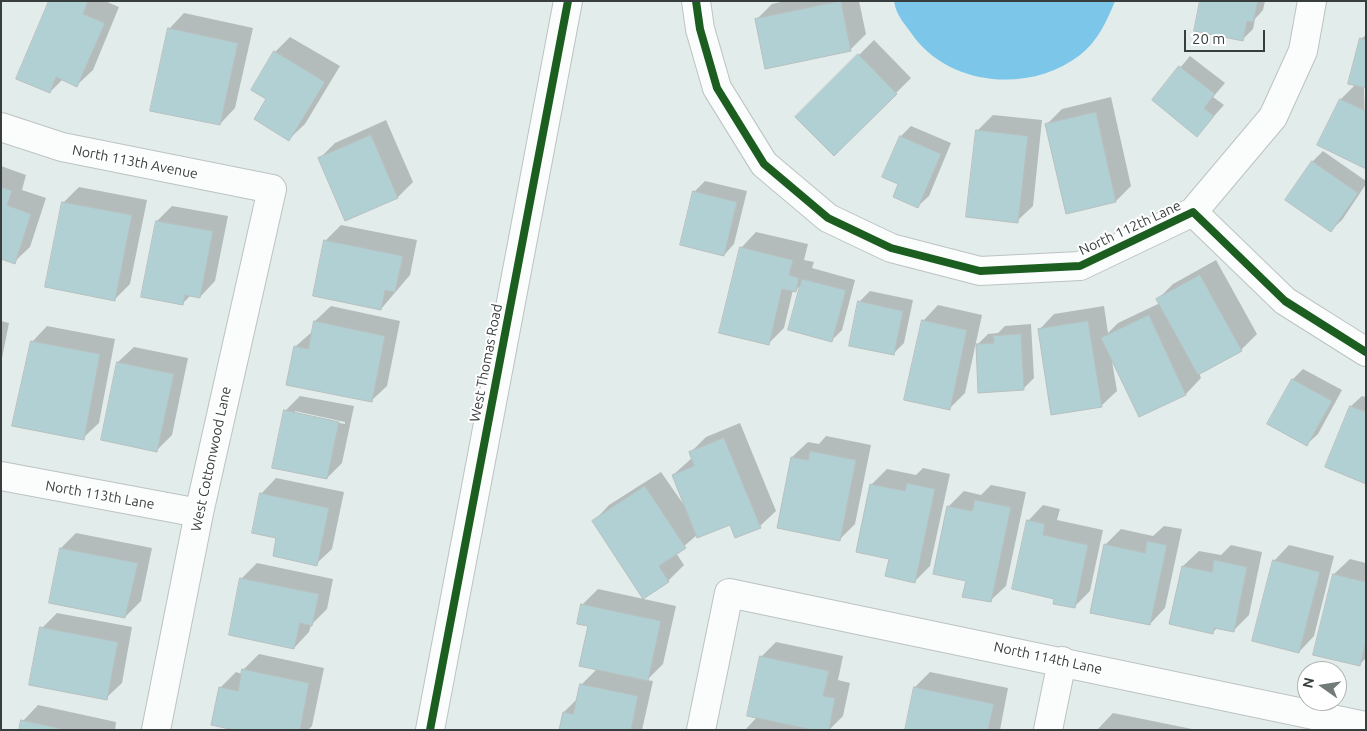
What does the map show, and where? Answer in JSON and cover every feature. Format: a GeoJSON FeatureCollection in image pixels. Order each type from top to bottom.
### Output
{"type":"FeatureCollection","features":[{"type":"Feature","properties":{"kind":"street","name":"West Thomas Road"},"geometry":{"type":"LineString","coordinates":[[430,730],[568,1]]}},
{"type":"Feature","properties":{"kind":"street","name":"North 112th Lane"},"geometry":{"type":"LineString","coordinates":[[696,1],[700,29],[717,88],[764,164],[828,218],[891,248],[980,271],[1080,266],[1193,212],[1285,301],[1366,352]]}},
{"type":"Feature","properties":{"kind":"street"},"geometry":{"type":"LineString","coordinates":[[1193,212],[1273,117],[1303,51],[1312,1]]}},
{"type":"Feature","properties":{"kind":"street","name":"North 113th Avenue"},"geometry":{"type":"LineString","coordinates":[[1,127],[62,147],[272,188]]}},
{"type":"Feature","properties":{"kind":"street","name":"West Cottonwood Lane"},"geometry":{"type":"LineString","coordinates":[[156,730],[199,513],[272,188]]}},
{"type":"Feature","properties":{"kind":"street","name":"North 113th Lane"},"geometry":{"type":"LineString","coordinates":[[1,476],[199,513]]}},
{"type":"Feature","properties":{"kind":"street","name":"North 114th Lane"},"geometry":{"type":"LineString","coordinates":[[700,730],[730,593],[1366,726]]}},
{"type":"Feature","properties":{"kind":"street"},"geometry":{"type":"LineString","coordinates":[[1048,730],[1062,661]]}},
{"type":"Feature","properties":{"kind":"water"},"geometry":{"type":"Polygon","coordinates":[[[894,1],[1115,1],[1105,23],[1092,44],[1080,55],[1060,67],[1039,75],[1016,79],[993,79],[970,75],[949,66],[930,54],[914,37],[899,16],[894,1]]]}},
{"type":"Feature","properties":{"kind":"building"},"geometry":{"type":"Polygon","coordinates":[[[49,1],[88,1],[83,14],[105,23],[77,87],[56,77],[50,93],[16,79],[49,1]]]}},
{"type":"Feature","properties":{"kind":"building"},"geometry":{"type":"Polygon","coordinates":[[[841,1],[851,51],[765,69],[755,19],[841,1]]]}},
{"type":"Feature","properties":{"kind":"building"},"geometry":{"type":"Polygon","coordinates":[[[1200,1],[1258,1],[1253,22],[1247,21],[1243,41],[1194,31],[1200,1]]]}},
{"type":"Feature","properties":{"kind":"building"},"geometry":{"type":"Polygon","coordinates":[[[168,28],[238,43],[220,125],[150,111],[168,28]]]}},
{"type":"Feature","properties":{"kind":"building"},"geometry":{"type":"Polygon","coordinates":[[[1360,38],[1366,40],[1366,88],[1348,84],[1360,38]]]}},
{"type":"Feature","properties":{"kind":"building"},"geometry":{"type":"Polygon","coordinates":[[[274,51],[325,82],[289,141],[254,119],[266,99],[251,90],[274,51]]]}},
{"type":"Feature","properties":{"kind":"building"},"geometry":{"type":"Polygon","coordinates":[[[858,54],[897,94],[834,156],[795,117],[858,54]]]}},
{"type":"Feature","properties":{"kind":"building"},"geometry":{"type":"Polygon","coordinates":[[[1179,66],[1215,94],[1204,108],[1214,116],[1197,137],[1152,100],[1179,66]]]}},
{"type":"Feature","properties":{"kind":"building"},"geometry":{"type":"Polygon","coordinates":[[[1340,99],[1366,111],[1366,169],[1317,145],[1340,99]]]}},
{"type":"Feature","properties":{"kind":"building"},"geometry":{"type":"Polygon","coordinates":[[[1096,112],[1116,202],[1066,214],[1045,124],[1096,112]]]}},
{"type":"Feature","properties":{"kind":"building"},"geometry":{"type":"Polygon","coordinates":[[[976,130],[1028,136],[1018,223],[966,217],[976,130]]]}},
{"type":"Feature","properties":{"kind":"building"},"geometry":{"type":"Polygon","coordinates":[[[371,135],[398,198],[345,221],[318,158],[371,135]]]}},
{"type":"Feature","properties":{"kind":"building"},"geometry":{"type":"Polygon","coordinates":[[[900,136],[941,154],[918,208],[893,197],[898,184],[882,177],[900,136]]]}},
{"type":"Feature","properties":{"kind":"building"},"geometry":{"type":"Polygon","coordinates":[[[1312,161],[1358,193],[1331,232],[1285,200],[1312,161]]]}},
{"type":"Feature","properties":{"kind":"building"},"geometry":{"type":"Polygon","coordinates":[[[1,187],[12,191],[7,205],[31,214],[15,264],[1,259],[1,187]]]}},
{"type":"Feature","properties":{"kind":"building"},"geometry":{"type":"Polygon","coordinates":[[[693,191],[737,202],[724,256],[680,245],[693,191]]]}},
{"type":"Feature","properties":{"kind":"building"},"geometry":{"type":"Polygon","coordinates":[[[62,202],[132,215],[115,301],[45,287],[62,202]]]}},
{"type":"Feature","properties":{"kind":"building"},"geometry":{"type":"Polygon","coordinates":[[[156,221],[213,231],[200,298],[185,295],[183,305],[141,297],[156,221]]]}},
{"type":"Feature","properties":{"kind":"building"},"geometry":{"type":"Polygon","coordinates":[[[324,240],[403,256],[395,292],[385,290],[381,310],[313,296],[324,240]]]}},
{"type":"Feature","properties":{"kind":"building"},"geometry":{"type":"Polygon","coordinates":[[[740,247],[793,260],[789,275],[799,278],[796,292],[782,289],[769,345],[719,333],[740,247]]]}},
{"type":"Feature","properties":{"kind":"building"},"geometry":{"type":"Polygon","coordinates":[[[1200,275],[1242,351],[1198,375],[1156,299],[1200,275]]]}},
{"type":"Feature","properties":{"kind":"building"},"geometry":{"type":"Polygon","coordinates":[[[802,279],[846,290],[832,342],[788,330],[802,279]]]}},
{"type":"Feature","properties":{"kind":"building"},"geometry":{"type":"Polygon","coordinates":[[[858,301],[903,311],[894,355],[849,346],[858,301]]]}},
{"type":"Feature","properties":{"kind":"building"},"geometry":{"type":"Polygon","coordinates":[[[1149,315],[1186,395],[1139,417],[1101,338],[1149,315]]]}},
{"type":"Feature","properties":{"kind":"building"},"geometry":{"type":"Polygon","coordinates":[[[922,320],[967,330],[950,410],[904,400],[922,320]]]}},
{"type":"Feature","properties":{"kind":"building"},"geometry":{"type":"Polygon","coordinates":[[[314,321],[385,336],[372,402],[286,385],[294,346],[308,349],[314,321]]]}},
{"type":"Feature","properties":{"kind":"building"},"geometry":{"type":"Polygon","coordinates":[[[1088,321],[1102,407],[1051,415],[1038,329],[1088,321]]]}},
{"type":"Feature","properties":{"kind":"building"},"geometry":{"type":"Polygon","coordinates":[[[1021,334],[1024,390],[978,393],[976,344],[994,343],[993,336],[1021,334]]]}},
{"type":"Feature","properties":{"kind":"building"},"geometry":{"type":"Polygon","coordinates":[[[31,341],[100,354],[84,440],[12,426],[31,341]]]}},
{"type":"Feature","properties":{"kind":"building"},"geometry":{"type":"Polygon","coordinates":[[[117,362],[174,374],[157,452],[101,440],[117,362]]]}},
{"type":"Feature","properties":{"kind":"building"},"geometry":{"type":"Polygon","coordinates":[[[1292,379],[1332,401],[1307,446],[1267,424],[1292,379]]]}},
{"type":"Feature","properties":{"kind":"building"},"geometry":{"type":"Polygon","coordinates":[[[1350,406],[1366,412],[1366,484],[1325,467],[1350,406]]]}},
{"type":"Feature","properties":{"kind":"building"},"geometry":{"type":"Polygon","coordinates":[[[284,410],[339,422],[327,479],[272,468],[284,410]]]}},
{"type":"Feature","properties":{"kind":"building"},"geometry":{"type":"Polygon","coordinates":[[[724,438],[761,528],[735,538],[730,525],[697,538],[672,475],[694,466],[689,452],[724,438]]]}},
{"type":"Feature","properties":{"kind":"building"},"geometry":{"type":"Polygon","coordinates":[[[810,451],[856,460],[840,541],[777,528],[791,457],[808,460],[810,451]]]}},
{"type":"Feature","properties":{"kind":"building"},"geometry":{"type":"Polygon","coordinates":[[[907,483],[935,489],[915,583],[885,576],[889,559],[856,552],[870,484],[905,491],[907,483]]]}},
{"type":"Feature","properties":{"kind":"building"},"geometry":{"type":"Polygon","coordinates":[[[645,486],[686,548],[659,566],[669,582],[643,599],[592,521],[645,486]]]}},
{"type":"Feature","properties":{"kind":"building"},"geometry":{"type":"Polygon","coordinates":[[[260,493],[329,508],[317,566],[273,556],[276,538],[252,533],[260,493]]]}},
{"type":"Feature","properties":{"kind":"building"},"geometry":{"type":"Polygon","coordinates":[[[975,500],[1011,507],[991,602],[962,597],[966,581],[933,574],[947,506],[972,511],[975,500]]]}},
{"type":"Feature","properties":{"kind":"building"},"geometry":{"type":"Polygon","coordinates":[[[1027,520],[1045,524],[1043,535],[1088,545],[1075,608],[1053,604],[1054,599],[1012,589],[1027,520]]]}},
{"type":"Feature","properties":{"kind":"building"},"geometry":{"type":"Polygon","coordinates":[[[1147,541],[1167,545],[1150,625],[1090,613],[1104,544],[1145,553],[1147,541]]]}},
{"type":"Feature","properties":{"kind":"building"},"geometry":{"type":"Polygon","coordinates":[[[60,548],[138,563],[125,618],[49,603],[60,548]]]}},
{"type":"Feature","properties":{"kind":"building"},"geometry":{"type":"Polygon","coordinates":[[[1214,560],[1247,567],[1234,632],[1214,628],[1213,634],[1169,624],[1182,566],[1212,572],[1214,560]]]}},
{"type":"Feature","properties":{"kind":"building"},"geometry":{"type":"Polygon","coordinates":[[[1273,560],[1320,572],[1299,653],[1252,641],[1273,560]]]}},
{"type":"Feature","properties":{"kind":"building"},"geometry":{"type":"Polygon","coordinates":[[[1333,574],[1366,582],[1366,641],[1360,666],[1347,663],[1347,661],[1313,655],[1333,574]]]}},
{"type":"Feature","properties":{"kind":"building"},"geometry":{"type":"Polygon","coordinates":[[[240,578],[319,594],[312,626],[300,623],[294,649],[229,635],[240,578]]]}},
{"type":"Feature","properties":{"kind":"building"},"geometry":{"type":"Polygon","coordinates":[[[581,604],[661,621],[648,681],[579,666],[588,626],[577,624],[581,604]]]}},
{"type":"Feature","properties":{"kind":"building"},"geometry":{"type":"Polygon","coordinates":[[[40,627],[118,642],[107,700],[29,685],[40,627]]]}},
{"type":"Feature","properties":{"kind":"building"},"geometry":{"type":"Polygon","coordinates":[[[760,656],[829,671],[823,696],[835,698],[829,730],[813,730],[747,716],[760,656]]]}},
{"type":"Feature","properties":{"kind":"building"},"geometry":{"type":"Polygon","coordinates":[[[242,669],[309,683],[300,730],[234,730],[211,725],[219,687],[238,691],[242,669]]]}},
{"type":"Feature","properties":{"kind":"building"},"geometry":{"type":"Polygon","coordinates":[[[580,684],[638,696],[631,730],[559,730],[563,712],[573,714],[580,684]]]}},
{"type":"Feature","properties":{"kind":"building"},"geometry":{"type":"Polygon","coordinates":[[[914,687],[994,704],[988,730],[905,730],[914,687]]]}},
{"type":"Feature","properties":{"kind":"building"},"geometry":{"type":"Polygon","coordinates":[[[21,720],[67,730],[19,730],[21,720]]]}},
{"type":"Feature","properties":{"kind":"cycle path"},"geometry":{"type":"LineString","coordinates":[[430,730],[568,1]]}},
{"type":"Feature","properties":{"kind":"cycle path"},"geometry":{"type":"LineString","coordinates":[[696,1],[700,29],[717,88],[764,164],[828,218],[891,248],[980,271],[1080,266],[1193,212],[1285,301],[1366,352]]}}]}
